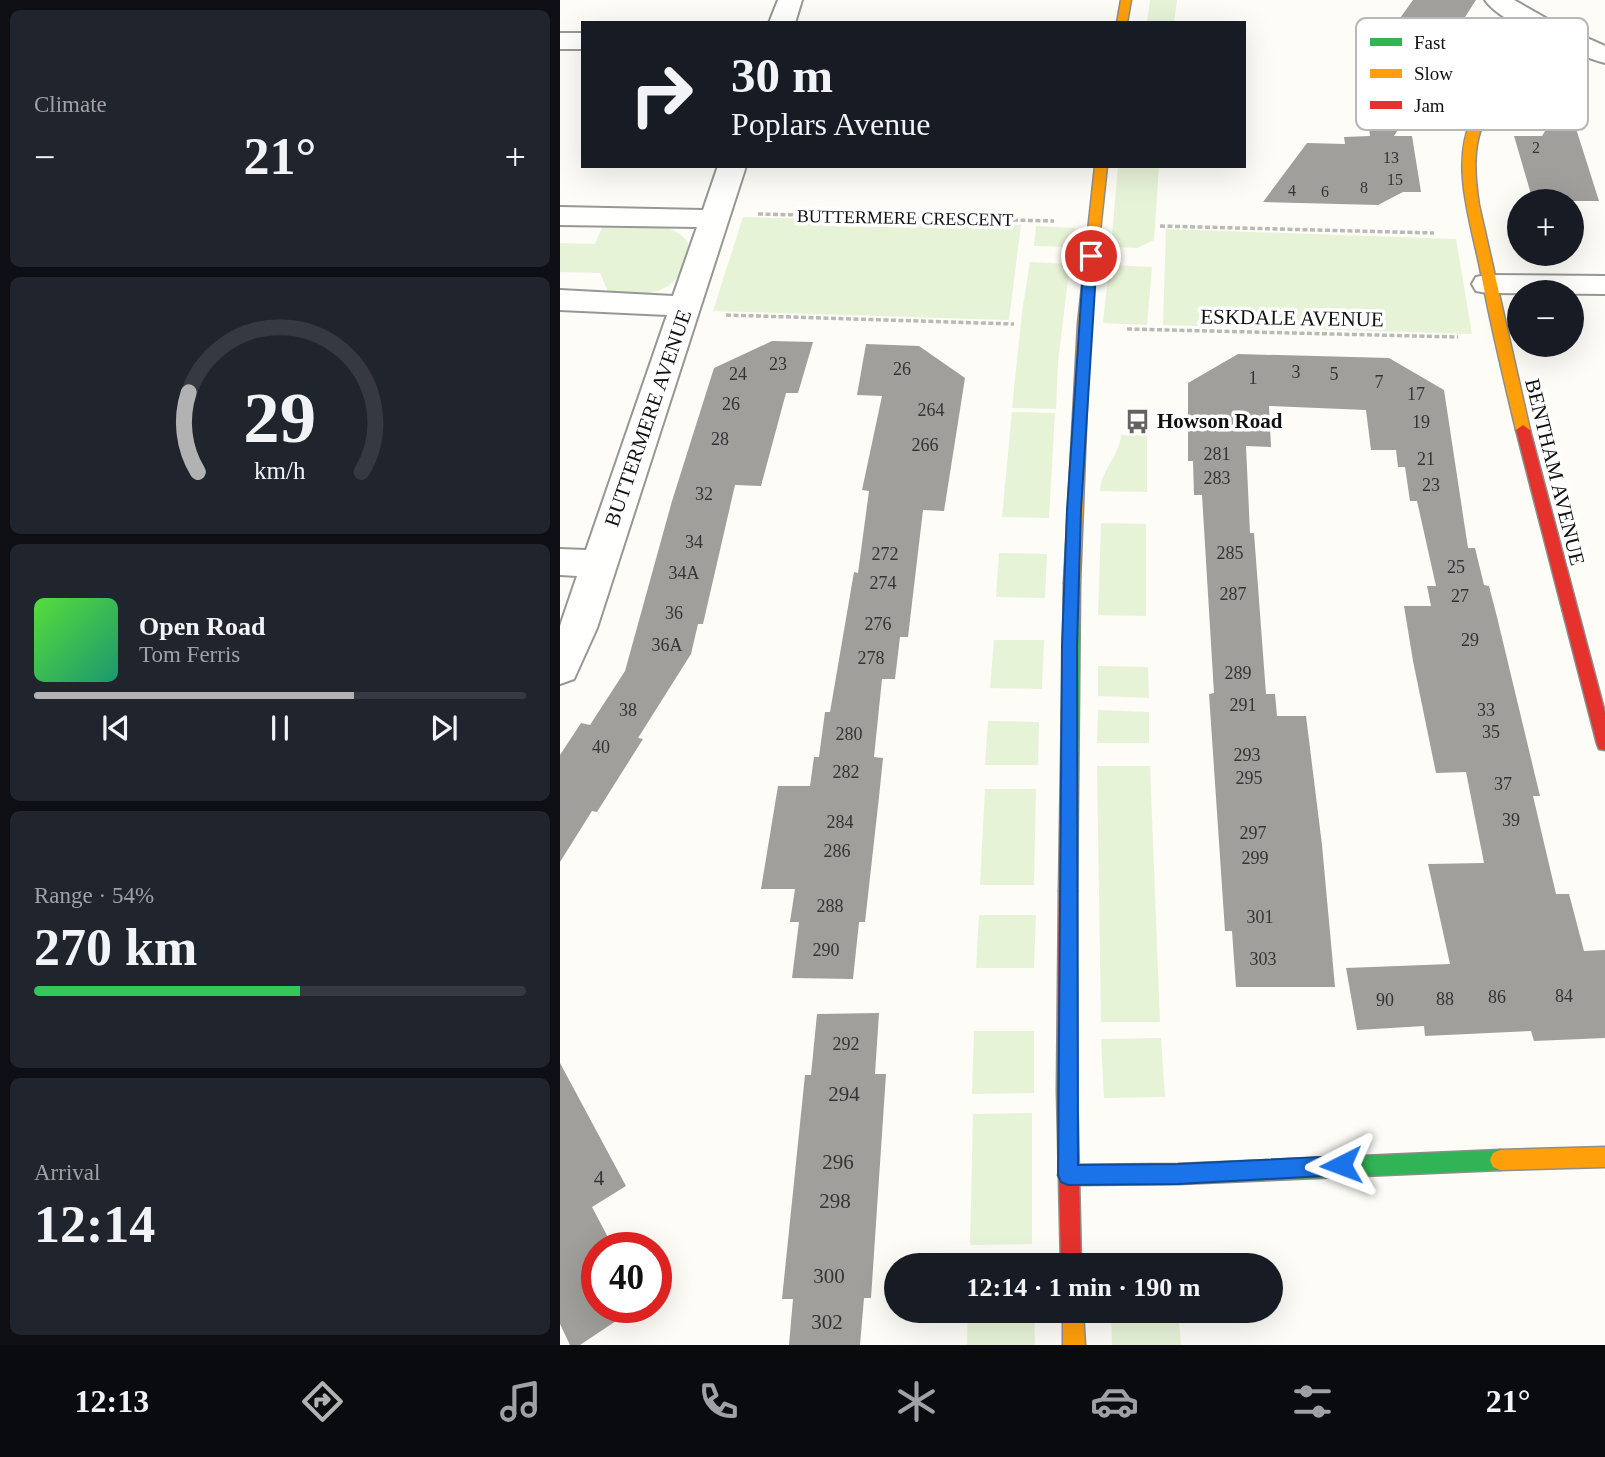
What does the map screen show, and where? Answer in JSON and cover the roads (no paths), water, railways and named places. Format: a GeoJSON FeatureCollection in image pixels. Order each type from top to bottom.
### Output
{"type":"FeatureCollection","features":[{"type":"Feature","properties":{"kind":"street"},"geometry":{"type":"LineString","coordinates":[[783,21],[790,0]]}},
{"type":"Feature","properties":{"kind":"street"},"geometry":{"type":"LineString","coordinates":[[1122,21],[1126,0]]}},
{"type":"Feature","properties":{"kind":"street"},"geometry":{"type":"LineString","coordinates":[[1497,0],[1522,18]]}},
{"type":"Feature","properties":{"kind":"street"},"geometry":{"type":"LineString","coordinates":[[560,41],[581,41]]}},
{"type":"Feature","properties":{"kind":"street"},"geometry":{"type":"LineString","coordinates":[[1588,49],[1605,55]]}},
{"type":"Feature","properties":{"kind":"street","name":"BENTHAM AVENUE"},"geometry":{"type":"LineString","coordinates":[[1473,130],[1468,176],[1487,284],[1499,337],[1596,686],[1605,744]]}},
{"type":"Feature","properties":{"kind":"street","name":"BUTTERMERE AVENUE"},"geometry":{"type":"LineString","coordinates":[[560,669],[578,628],[731,168]]}},
{"type":"Feature","properties":{"kind":"street"},"geometry":{"type":"LineString","coordinates":[[1071,1253],[1068,1175],[1069,646],[1085,326],[1093,223],[1101,168]]}},
{"type":"Feature","properties":{"kind":"street"},"geometry":{"type":"LineString","coordinates":[[560,216],[715,216]]}},
{"type":"Feature","properties":{"kind":"street"},"geometry":{"type":"LineString","coordinates":[[1487,284],[1605,285]]}},
{"type":"Feature","properties":{"kind":"street"},"geometry":{"type":"LineString","coordinates":[[560,300],[685,310]]}},
{"type":"Feature","properties":{"kind":"street"},"geometry":{"type":"LineString","coordinates":[[560,562],[598,563]]}},
{"type":"Feature","properties":{"kind":"street"},"geometry":{"type":"LineString","coordinates":[[1068,1175],[1178,1174],[1396,1163],[1605,1157]]}},
{"type":"Feature","properties":{"kind":"street"},"geometry":{"type":"LineString","coordinates":[[1073,1323],[1074,1345]]}},
{"type":"Feature","properties":{"kind":"place","name":"Howson Road"},"geometry":{"type":"Point","coordinates":[1137,421]}}]}
